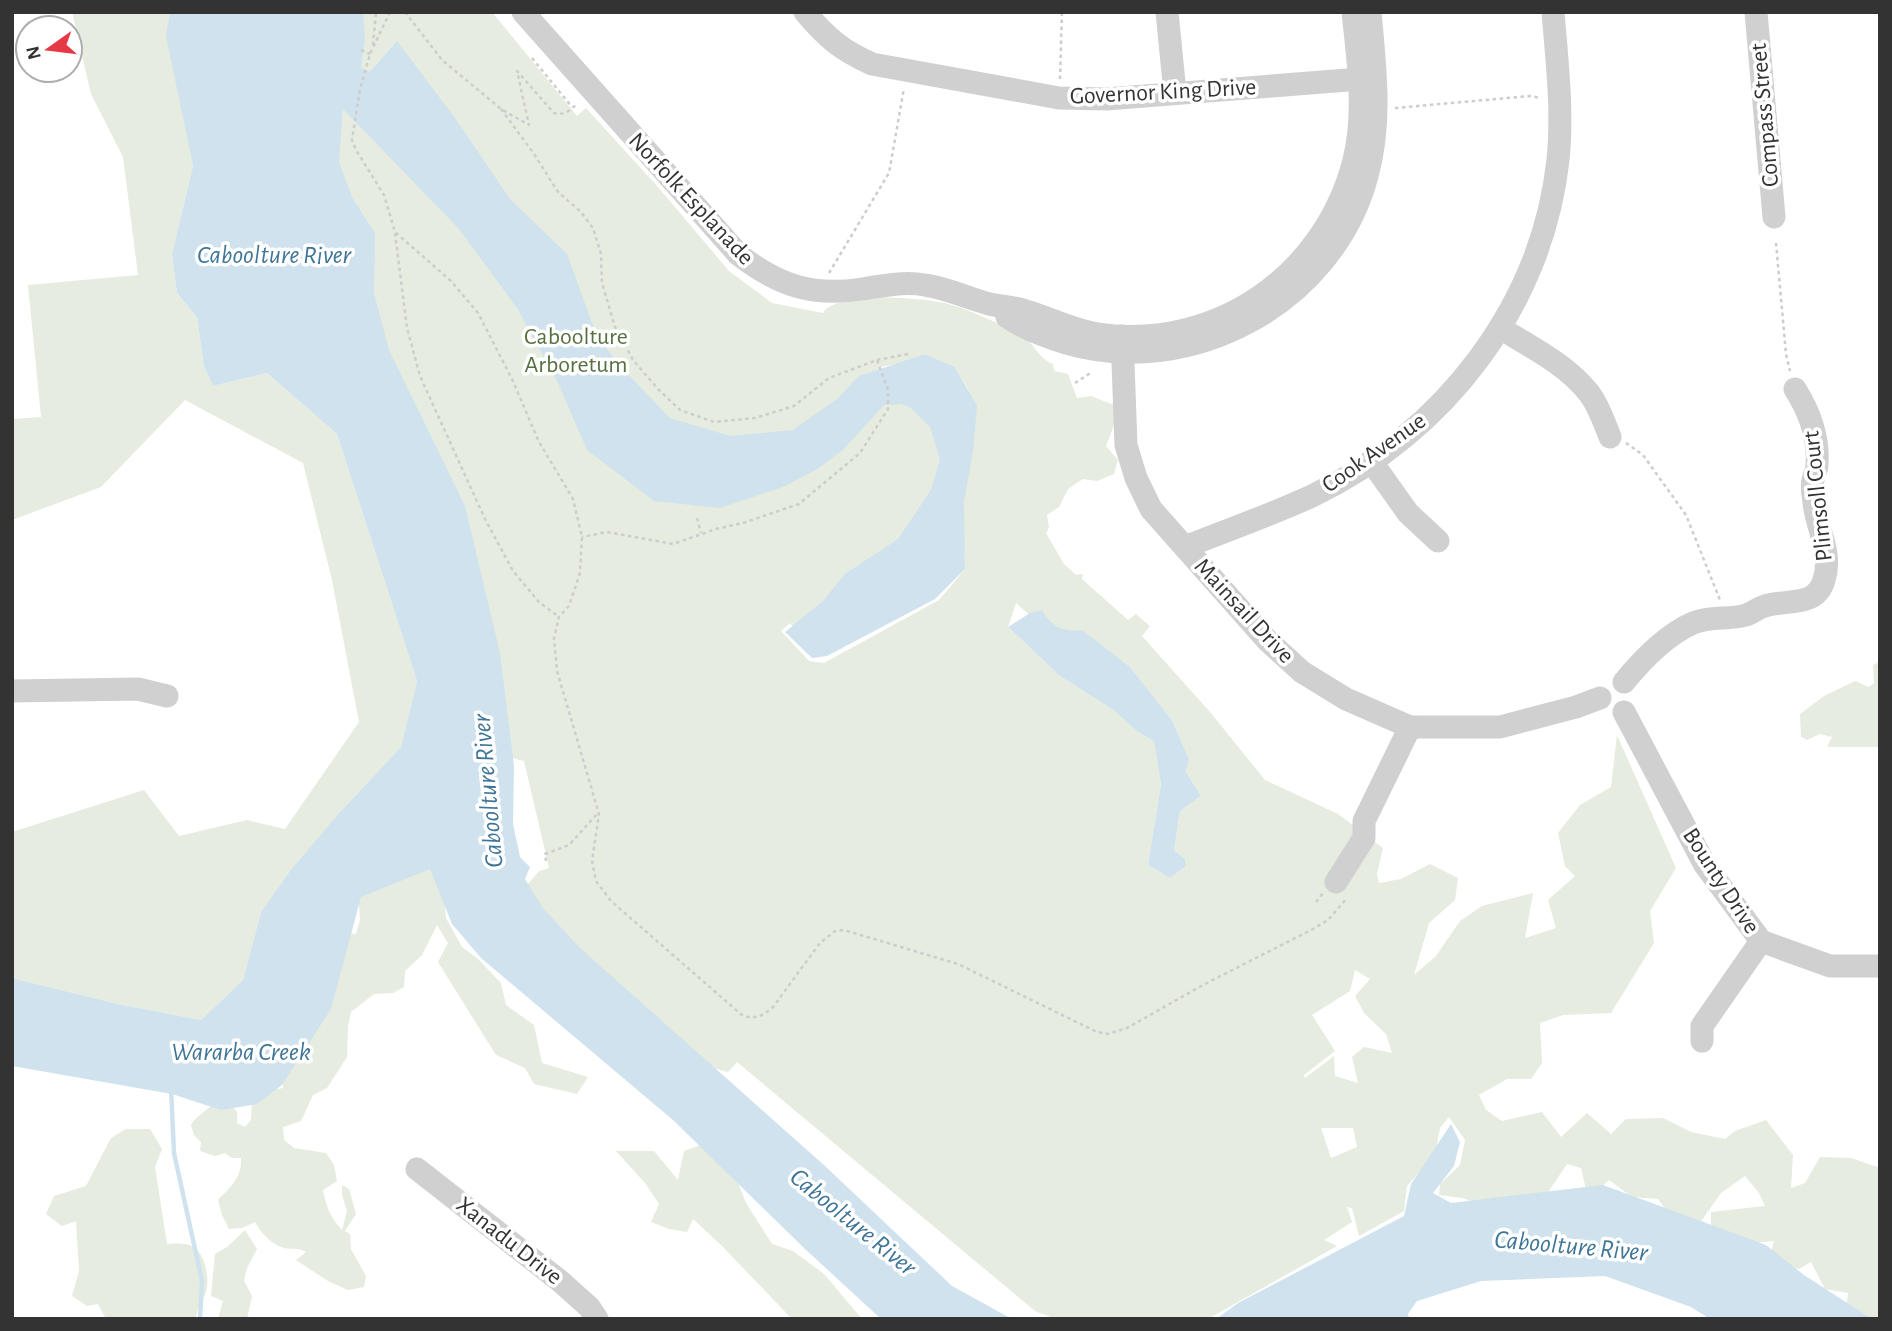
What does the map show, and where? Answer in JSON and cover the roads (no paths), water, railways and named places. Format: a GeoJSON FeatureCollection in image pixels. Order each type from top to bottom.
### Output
{"type":"FeatureCollection","features":[{"type":"Feature","properties":{"kind":"street","name":"Norfolk Esplanade"},"geometry":{"type":"LineString","coordinates":[[523,12],[738,256],[760,272],[780,282],[825,292],[923,284],[988,304],[1021,309],[1122,344],[1171,349],[1213,339],[1249,324],[1306,281],[1334,247],[1352,215],[1367,177],[1376,131],[1368,78]]}},
{"type":"Feature","properties":{"kind":"street","name":"Governor King Drive"},"geometry":{"type":"LineString","coordinates":[[805,12],[843,51],[872,64],[1059,98],[1106,99],[1368,78]]}},
{"type":"Feature","properties":{"kind":"street"},"geometry":{"type":"LineString","coordinates":[[1167,12],[1175,93]]}},
{"type":"Feature","properties":{"kind":"street"},"geometry":{"type":"LineString","coordinates":[[1353,12],[1368,78]]}},
{"type":"Feature","properties":{"kind":"street"},"geometry":{"type":"LineString","coordinates":[[1368,78],[1370,12]]}},
{"type":"Feature","properties":{"kind":"street","name":"Cook Avenue"},"geometry":{"type":"LineString","coordinates":[[1185,547],[1313,495],[1371,461],[1420,424],[1443,402],[1464,380],[1500,328],[1528,276],[1547,219],[1553,191],[1558,161],[1560,102],[1553,12]]}},
{"type":"Feature","properties":{"kind":"street","name":"Compass Street"},"geometry":{"type":"LineString","coordinates":[[1756,12],[1774,217]]}},
{"type":"Feature","properties":{"kind":"street"},"geometry":{"type":"LineString","coordinates":[[1500,328],[1564,368],[1577,380],[1600,410],[1610,437]]}},
{"type":"Feature","properties":{"kind":"street","name":"Mainsail Drive"},"geometry":{"type":"LineString","coordinates":[[1122,344],[1126,445],[1136,478],[1151,509],[1268,641],[1302,671],[1346,699],[1410,727],[1500,727],[1600,698]]}},
{"type":"Feature","properties":{"kind":"street","name":"Plimsoll Court"},"geometry":{"type":"LineString","coordinates":[[1624,682],[1642,660],[1691,624],[1709,618],[1746,615],[1765,606],[1807,599],[1818,592],[1824,580],[1826,566],[1824,534],[1815,518],[1812,482],[1817,466],[1814,432],[1807,408],[1795,389]]}},
{"type":"Feature","properties":{"kind":"street"},"geometry":{"type":"LineString","coordinates":[[1371,461],[1409,513],[1438,541]]}},
{"type":"Feature","properties":{"kind":"street"},"geometry":{"type":"LineString","coordinates":[[1614,681],[1624,682],[1633,695],[1632,705],[1624,712],[1608,712],[1600,698],[1605,685],[1614,681]]}},
{"type":"Feature","properties":{"kind":"street"},"geometry":{"type":"LineString","coordinates":[[12,691],[138,689],[167,696]]}},
{"type":"Feature","properties":{"kind":"street","name":"Bounty Drive"},"geometry":{"type":"LineString","coordinates":[[1624,712],[1705,865],[1761,942],[1830,966],[1880,966]]}},
{"type":"Feature","properties":{"kind":"street"},"geometry":{"type":"LineString","coordinates":[[1344,887],[1364,838],[1364,821],[1410,727]]}},
{"type":"Feature","properties":{"kind":"street"},"geometry":{"type":"LineString","coordinates":[[1702,1041],[1702,1026],[1761,942]]}},
{"type":"Feature","properties":{"kind":"street","name":"Xanadu Drive"},"geometry":{"type":"LineString","coordinates":[[417,1169],[561,1281],[589,1307],[597,1319]]}},
{"type":"Feature","properties":{"kind":"water","name":"Wararba Creek"},"geometry":{"type":"Polygon","coordinates":[[[170,12],[363,12],[365,38],[361,68],[370,72],[397,41],[455,118],[510,199],[567,254],[597,337],[670,418],[730,436],[793,430],[837,399],[859,376],[925,354],[955,367],[977,406],[964,502],[965,569],[935,599],[827,656],[812,658],[785,632],[823,601],[845,574],[898,539],[931,490],[940,459],[930,427],[911,408],[901,404],[884,405],[843,450],[816,470],[783,487],[720,508],[654,501],[587,450],[558,383],[517,308],[459,229],[343,109],[339,162],[352,197],[375,233],[374,293],[389,350],[465,506],[500,653],[514,766],[513,824],[520,857],[530,867],[525,879],[543,908],[579,947],[825,1166],[952,1286],[1012,1319],[881,1319],[673,1120],[481,958],[452,924],[430,869],[361,897],[331,1009],[282,1085],[257,1104],[221,1110],[172,1094],[12,1066],[12,978],[118,1004],[201,1020],[243,980],[261,912],[291,870],[339,813],[401,747],[417,681],[337,434],[267,373],[213,386],[204,367],[197,317],[177,293],[172,254],[193,166],[166,36],[170,12]]]}},
{"type":"Feature","properties":{"kind":"water"},"geometry":{"type":"Polygon","coordinates":[[[1042,610],[1053,624],[1064,629],[1082,630],[1130,667],[1172,720],[1189,759],[1186,772],[1201,796],[1180,811],[1174,850],[1185,859],[1186,866],[1170,878],[1148,865],[1161,784],[1154,741],[1134,729],[1115,711],[1060,676],[1008,627],[1030,613],[1042,610]]]}},
{"type":"Feature","properties":{"kind":"water","name":"Caboolture River"},"geometry":{"type":"Polygon","coordinates":[[[1451,1124],[1460,1142],[1454,1166],[1433,1193],[1451,1203],[1603,1185],[1766,1245],[1804,1275],[1872,1319],[1710,1319],[1691,1307],[1605,1276],[1481,1281],[1417,1301],[1408,1314],[1409,1319],[1216,1319],[1238,1303],[1404,1216],[1411,1184],[1451,1124]]]}},
{"type":"Feature","properties":{"kind":"waterway"},"geometry":{"type":"LineString","coordinates":[[171,1088],[174,1153],[202,1281],[200,1319]]}},
{"type":"Feature","properties":{"kind":"park label","name":"Caboolture Arboretum"},"geometry":{"type":"Point","coordinates":[576,351]}}]}
